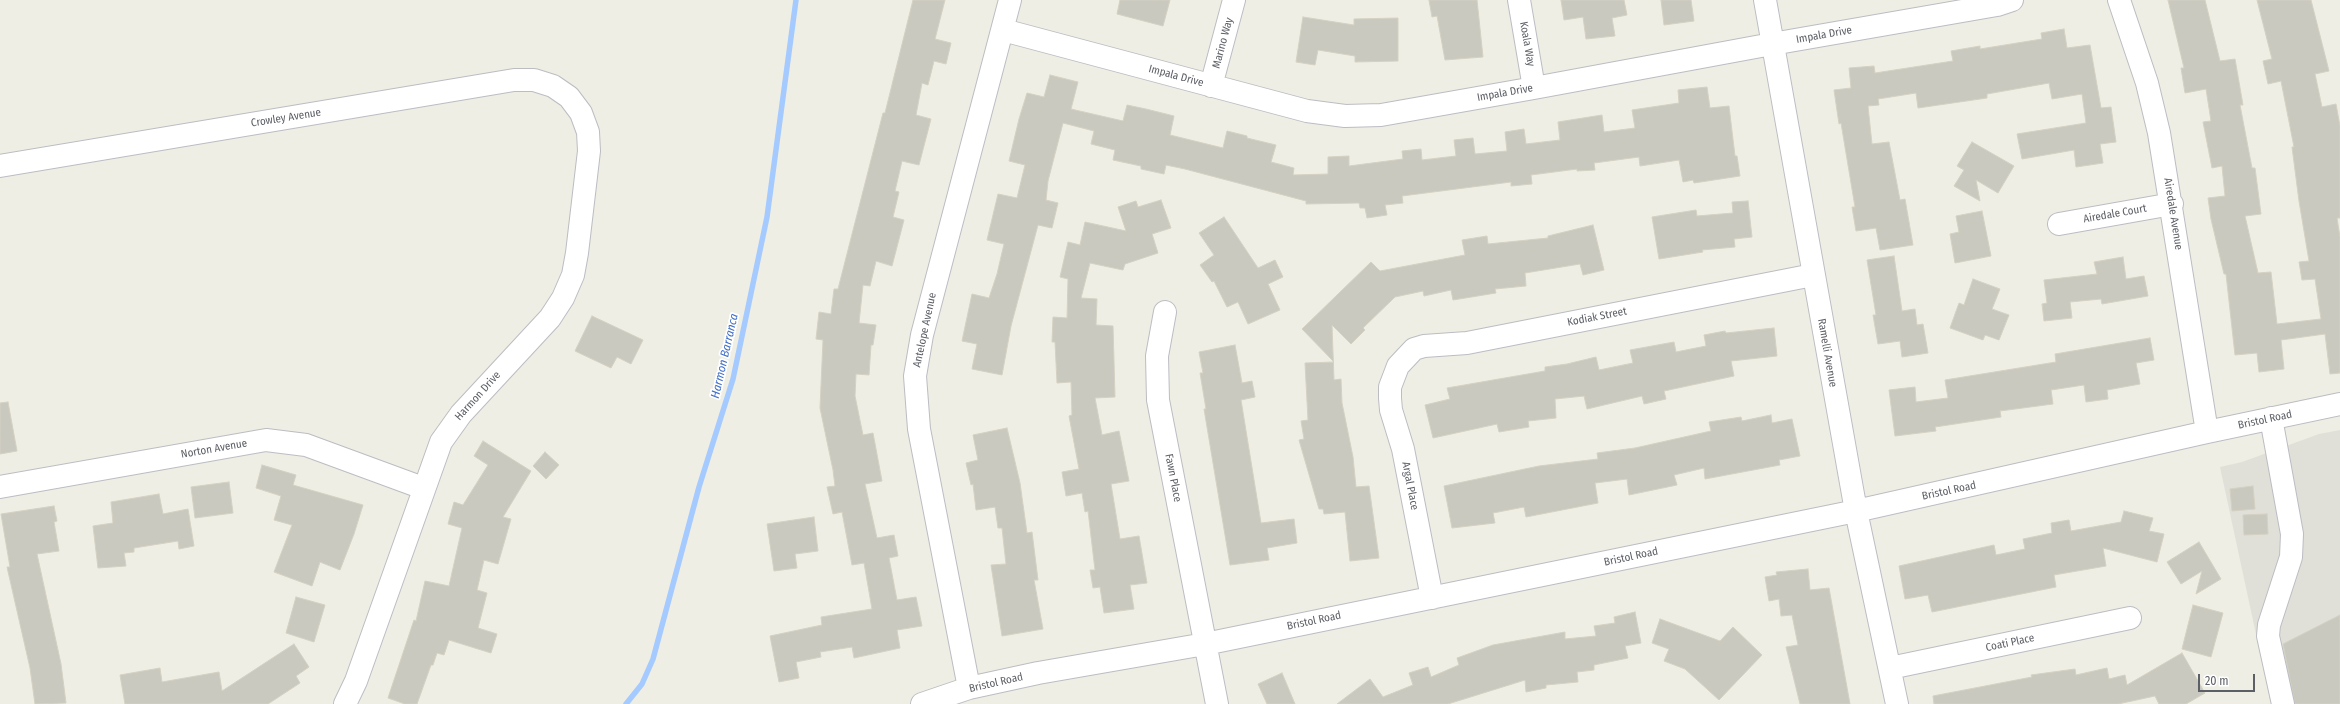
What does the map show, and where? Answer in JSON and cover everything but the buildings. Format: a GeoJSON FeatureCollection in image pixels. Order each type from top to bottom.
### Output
{"type":"FeatureCollection","features":[{"type":"Feature","properties":{"kind":"street","name":"Antelope Avenue"},"geometry":{"type":"LineString","coordinates":[[969,688],[919,429],[915,376],[922,334],[1010,0]]}},
{"type":"Feature","properties":{"kind":"street","name":"Marino Way"},"geometry":{"type":"LineString","coordinates":[[1211,86],[1234,0]]}},
{"type":"Feature","properties":{"kind":"street","name":"Koala Way"},"geometry":{"type":"LineString","coordinates":[[1519,0],[1534,88]]}},
{"type":"Feature","properties":{"kind":"street","name":"Ramelli Avenue"},"geometry":{"type":"LineString","coordinates":[[1765,0],[1856,511],[1897,704]]}},
{"type":"Feature","properties":{"kind":"street","name":"Impala Drive"},"geometry":{"type":"LineString","coordinates":[[1003,30],[1307,111],[1344,116],[1381,115],[1997,5],[2012,0]]}},
{"type":"Feature","properties":{"kind":"street","name":"Airedale Avenue"},"geometry":{"type":"LineString","coordinates":[[2120,0],[2147,83],[2172,204],[2207,432]]}},
{"type":"Feature","properties":{"kind":"street","name":"Crowley Avenue"},"geometry":{"type":"LineString","coordinates":[[0,166],[514,80],[534,80],[553,86],[569,97]]}},
{"type":"Feature","properties":{"kind":"street","name":"Harmon Drive"},"geometry":{"type":"LineString","coordinates":[[345,704],[356,681],[434,460],[450,427],[550,318],[563,298],[573,275],[589,151],[588,132],[581,113],[569,97]]}},
{"type":"Feature","properties":{"kind":"street","name":"Airedale Court"},"geometry":{"type":"LineString","coordinates":[[2059,224],[2172,204]]}},
{"type":"Feature","properties":{"kind":"street","name":"Kodiak Street"},"geometry":{"type":"LineString","coordinates":[[1393,376],[1398,366],[1407,356],[1414,350],[1424,346],[1467,343],[1813,275]]}},
{"type":"Feature","properties":{"kind":"street","name":"Fawn Place"},"geometry":{"type":"LineString","coordinates":[[1165,312],[1157,356],[1158,400],[1217,704]]}},
{"type":"Feature","properties":{"kind":"street","name":"Argal Place"},"geometry":{"type":"LineString","coordinates":[[1393,376],[1390,387],[1391,410],[1403,449],[1432,598]]}},
{"type":"Feature","properties":{"kind":"street","name":"Bristol Road"},"geometry":{"type":"LineString","coordinates":[[922,704],[969,688],[1038,673],[1205,644],[1856,511],[2207,432],[2340,404]]}},
{"type":"Feature","properties":{"kind":"street"},"geometry":{"type":"LineString","coordinates":[[2271,418],[2292,534],[2289,564],[2269,625],[2268,636],[2283,704]]}},
{"type":"Feature","properties":{"kind":"street","name":"Norton Avenue"},"geometry":{"type":"LineString","coordinates":[[0,487],[266,440],[306,446],[424,488]]}},
{"type":"Feature","properties":{"kind":"street","name":"Coati Place"},"geometry":{"type":"LineString","coordinates":[[1890,668],[2130,618]]}},
{"type":"Feature","properties":{"kind":"shaded area"},"geometry":{"type":"Polygon","coordinates":[[[2340,430],[2340,704],[2271,704],[2220,467],[2242,462],[2319,434],[2340,430]]]}},
{"type":"Feature","properties":{"kind":"waterway","name":"Harmon Barranca"},"geometry":{"type":"LineString","coordinates":[[626,704],[642,684],[653,659],[699,487],[733,379],[767,217],[796,0]]}}]}
